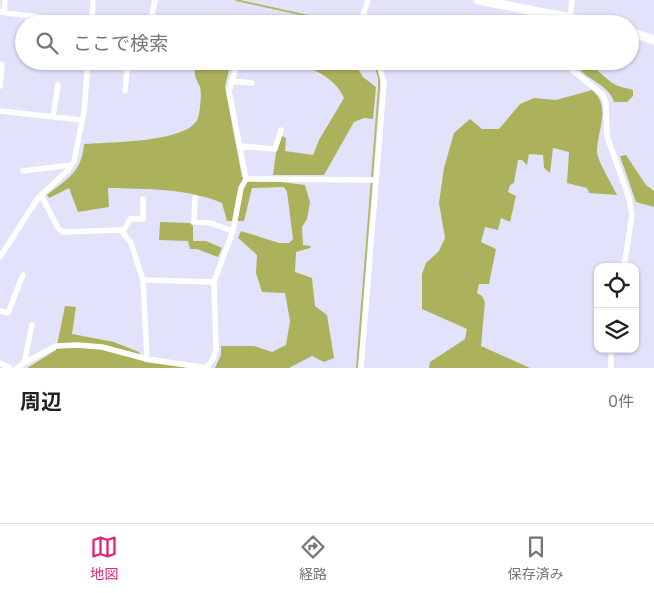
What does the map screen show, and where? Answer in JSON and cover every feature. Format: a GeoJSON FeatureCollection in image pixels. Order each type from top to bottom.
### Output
{"type":"FeatureCollection","features":[{"type":"Feature","properties":{"kind":"main road"},"geometry":{"type":"LineString","coordinates":[[478,0],[546,15]]}},
{"type":"Feature","properties":{"kind":"main road"},"geometry":{"type":"LineString","coordinates":[[639,35],[654,40]]}},
{"type":"Feature","properties":{"kind":"street"},"geometry":{"type":"LineString","coordinates":[[5,0],[2,12],[22,15]]}},
{"type":"Feature","properties":{"kind":"street"},"geometry":{"type":"LineString","coordinates":[[93,15],[94,0]]}},
{"type":"Feature","properties":{"kind":"street"},"geometry":{"type":"LineString","coordinates":[[152,15],[155,0]]}},
{"type":"Feature","properties":{"kind":"street"},"geometry":{"type":"LineString","coordinates":[[363,15],[368,0]]}},
{"type":"Feature","properties":{"kind":"street"},"geometry":{"type":"LineString","coordinates":[[570,15],[572,0]]}},
{"type":"Feature","properties":{"kind":"street"},"geometry":{"type":"LineString","coordinates":[[0,86],[2,64]]}},
{"type":"Feature","properties":{"kind":"street"},"geometry":{"type":"LineString","coordinates":[[0,257],[41,195],[74,161],[82,120],[87,70]]}},
{"type":"Feature","properties":{"kind":"street"},"geometry":{"type":"LineString","coordinates":[[125,91],[127,70]]}},
{"type":"Feature","properties":{"kind":"street"},"geometry":{"type":"LineString","coordinates":[[17,368],[56,346],[77,345],[102,347],[147,359],[208,368],[214,359],[216,350],[214,282],[233,231],[241,188],[246,179],[229,91],[235,70]]}},
{"type":"Feature","properties":{"kind":"street"},"geometry":{"type":"LineString","coordinates":[[361,368],[373,180],[384,83],[380,70]]}},
{"type":"Feature","properties":{"kind":"street"},"geometry":{"type":"LineString","coordinates":[[571,70],[603,95],[606,103],[607,136],[629,198],[632,215],[625,263]]}},
{"type":"Feature","properties":{"kind":"street"},"geometry":{"type":"LineString","coordinates":[[231,81],[252,83]]}},
{"type":"Feature","properties":{"kind":"street"},"geometry":{"type":"LineString","coordinates":[[53,117],[58,86]]}},
{"type":"Feature","properties":{"kind":"street"},"geometry":{"type":"LineString","coordinates":[[0,111],[82,120]]}},
{"type":"Feature","properties":{"kind":"street"},"geometry":{"type":"LineString","coordinates":[[240,146],[274,149],[281,130]]}},
{"type":"Feature","properties":{"kind":"street"},"geometry":{"type":"LineString","coordinates":[[23,171],[72,165]]}},
{"type":"Feature","properties":{"kind":"street"},"geometry":{"type":"LineString","coordinates":[[246,179],[373,180]]}},
{"type":"Feature","properties":{"kind":"street"},"geometry":{"type":"LineString","coordinates":[[41,195],[58,228],[63,232],[115,228],[123,232],[131,243],[143,280],[147,359]]}},
{"type":"Feature","properties":{"kind":"street"},"geometry":{"type":"LineString","coordinates":[[195,198],[194,222],[210,223],[233,231]]}},
{"type":"Feature","properties":{"kind":"street"},"geometry":{"type":"LineString","coordinates":[[123,232],[130,219],[143,219],[143,199]]}},
{"type":"Feature","properties":{"kind":"street"},"geometry":{"type":"LineString","coordinates":[[0,311],[8,313],[22,275]]}},
{"type":"Feature","properties":{"kind":"street"},"geometry":{"type":"LineString","coordinates":[[143,280],[214,282]]}},
{"type":"Feature","properties":{"kind":"street"},"geometry":{"type":"LineString","coordinates":[[24,363],[32,325]]}},
{"type":"Feature","properties":{"kind":"street"},"geometry":{"type":"LineString","coordinates":[[611,353],[611,368]]}},
{"type":"Feature","properties":{"kind":"street"},"geometry":{"type":"LineString","coordinates":[[0,363],[10,368]]}},
{"type":"Feature","properties":{"kind":"green space"},"geometry":{"type":"Polygon","coordinates":[[[195,70],[229,70],[225,87],[242,177],[305,185],[310,202],[307,219],[302,227],[303,245],[311,246],[296,252],[295,272],[312,278],[315,306],[327,315],[334,358],[324,362],[312,356],[289,368],[215,368],[221,355],[221,346],[254,346],[272,352],[286,345],[290,321],[285,293],[262,292],[256,273],[257,255],[238,238],[241,231],[279,243],[289,243],[293,239],[287,192],[284,187],[252,188],[244,221],[227,221],[222,203],[194,194],[180,192],[108,188],[109,207],[78,212],[69,188],[49,198],[47,195],[77,168],[83,154],[84,144],[147,140],[164,137],[192,126],[198,118],[201,98],[200,87],[195,76],[195,70]]]}},
{"type":"Feature","properties":{"kind":"green space"},"geometry":{"type":"Polygon","coordinates":[[[314,70],[359,70],[363,77],[376,87],[373,119],[364,118],[354,122],[324,175],[273,175],[276,153],[282,136],[286,138],[285,151],[313,155],[319,140],[344,98],[329,79],[314,70]]]}},
{"type":"Feature","properties":{"kind":"green space"},"geometry":{"type":"Polygon","coordinates":[[[580,70],[597,70],[614,84],[633,90],[633,96],[627,102],[614,102],[611,95],[601,85],[580,70]]]}},
{"type":"Feature","properties":{"kind":"green space"},"geometry":{"type":"Polygon","coordinates":[[[592,90],[598,97],[602,111],[597,152],[602,167],[617,195],[589,193],[587,188],[567,183],[569,152],[553,148],[550,173],[544,168],[543,155],[529,154],[527,165],[522,160],[518,160],[514,183],[510,185],[508,192],[516,196],[510,222],[501,218],[498,230],[485,227],[481,242],[496,249],[489,284],[479,284],[477,293],[482,296],[485,302],[481,346],[530,368],[429,368],[430,362],[465,339],[467,329],[422,309],[422,274],[426,263],[439,251],[445,238],[439,203],[444,168],[454,133],[470,119],[482,129],[499,129],[520,104],[534,98],[556,100],[592,90]]]}},
{"type":"Feature","properties":{"kind":"green space"},"geometry":{"type":"Polygon","coordinates":[[[626,155],[646,185],[654,191],[654,207],[636,202],[620,156],[626,155]]]}},
{"type":"Feature","properties":{"kind":"green space"},"geometry":{"type":"Polygon","coordinates":[[[160,222],[190,223],[193,226],[193,241],[206,241],[222,248],[218,257],[197,249],[190,249],[188,241],[159,240],[160,222]]]}},
{"type":"Feature","properties":{"kind":"green space"},"geometry":{"type":"Polygon","coordinates":[[[65,306],[76,307],[72,334],[114,342],[139,352],[144,362],[189,368],[27,368],[56,350],[65,306]]]}},
{"type":"Feature","properties":{"kind":"waterway"},"geometry":{"type":"LineString","coordinates":[[236,0],[304,15]]}},
{"type":"Feature","properties":{"kind":"waterway"},"geometry":{"type":"LineString","coordinates":[[357,368],[379,88],[377,70]]}}]}
